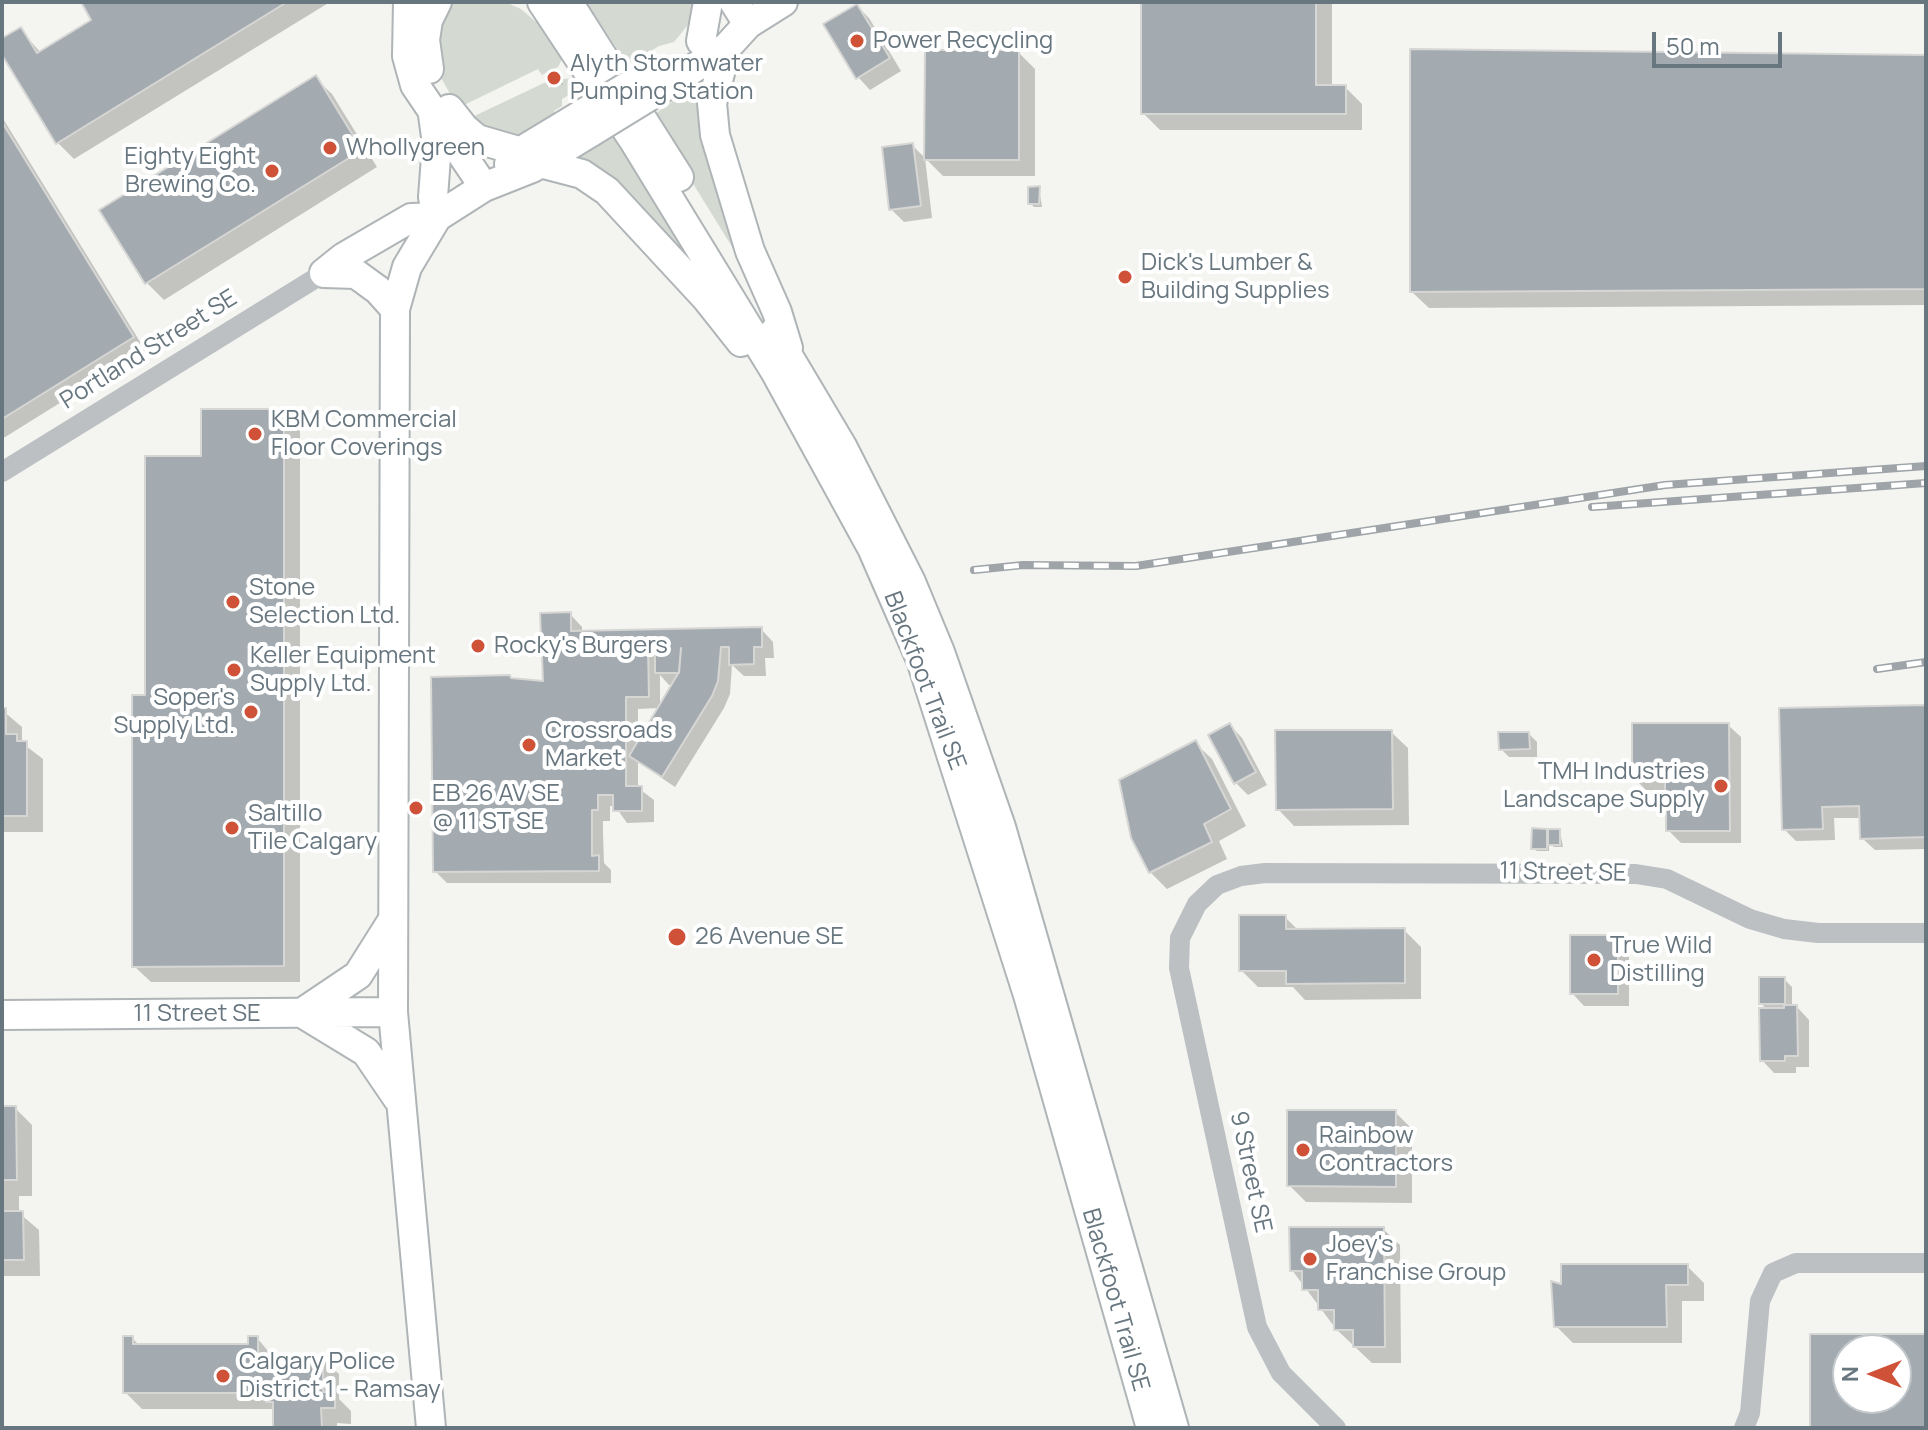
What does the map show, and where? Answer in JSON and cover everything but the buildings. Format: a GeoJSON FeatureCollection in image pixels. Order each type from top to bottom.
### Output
{"type":"FeatureCollection","features":[{"type":"Feature","properties":{"kind":"main road"},"geometry":{"type":"LineString","coordinates":[[408,2],[407,56],[415,85],[484,187]]}},
{"type":"Feature","properties":{"kind":"main road"},"geometry":{"type":"LineString","coordinates":[[437,2],[428,20],[425,40],[428,64],[446,104],[464,128],[477,139],[582,174],[607,191],[707,299],[741,342],[784,367]]}},
{"type":"Feature","properties":{"kind":"main road"},"geometry":{"type":"LineString","coordinates":[[708,2],[714,44],[712,103],[715,135],[750,251],[777,312],[784,367]]}},
{"type":"Feature","properties":{"kind":"main road"},"geometry":{"type":"LineString","coordinates":[[431,1428],[393,1012],[395,309],[407,267],[437,217],[714,44],[741,13],[783,2]]}},
{"type":"Feature","properties":{"kind":"main road","name":"Blackfoot Trail SE"},"geometry":{"type":"LineString","coordinates":[[549,3],[634,141],[784,367],[843,448],[911,582],[940,652],[1001,827],[1174,1428]]}},
{"type":"Feature","properties":{"kind":"main road"},"geometry":{"type":"LineString","coordinates":[[433,114],[437,144],[433,197],[437,217]]}},
{"type":"Feature","properties":{"kind":"main road"},"geometry":{"type":"LineString","coordinates":[[324,273],[344,257],[411,218],[437,217]]}},
{"type":"Feature","properties":{"kind":"main road"},"geometry":{"type":"LineString","coordinates":[[324,273],[356,274],[378,290],[395,309]]}},
{"type":"Feature","properties":{"kind":"main road","name":"Blackfoot Trail SE"},"geometry":{"type":"LineString","coordinates":[[784,367],[872,548],[921,660],[1028,995],[1151,1428]]}},
{"type":"Feature","properties":{"kind":"main road"},"geometry":{"type":"LineString","coordinates":[[392,921],[358,975],[302,1013],[366,1052],[400,1103]]}},
{"type":"Feature","properties":{"kind":"main road","name":"11 Street SE"},"geometry":{"type":"LineString","coordinates":[[2,1015],[393,1012]]}},
{"type":"Feature","properties":{"kind":"street","name":"Portland Street SE"},"geometry":{"type":"LineString","coordinates":[[2,472],[324,273]]}},
{"type":"Feature","properties":{"kind":"street","name":"11 Street SE"},"geometry":{"type":"LineString","coordinates":[[1197,904],[1217,885],[1241,876],[1265,873],[1601,872],[1667,879],[1750,919],[1784,929],[1818,933],[1926,933]]}},
{"type":"Feature","properties":{"kind":"street","name":"9 Street SE"},"geometry":{"type":"LineString","coordinates":[[1197,904],[1180,938],[1179,968],[1257,1327],[1281,1373],[1336,1428]]}},
{"type":"Feature","properties":{"kind":"street"},"geometry":{"type":"LineString","coordinates":[[1744,1428],[1750,1413],[1760,1301],[1773,1273],[1796,1263],[1926,1263]]}},
{"type":"Feature","properties":{"kind":"shaded area"},"geometry":{"type":"Polygon","coordinates":[[[454,2],[505,2],[521,9],[549,33],[564,55],[558,67],[542,75],[538,69],[458,108],[440,76],[434,53],[444,12],[454,2]]]}},
{"type":"Feature","properties":{"kind":"shaded area"},"geometry":{"type":"Polygon","coordinates":[[[586,2],[699,2],[691,21],[674,42],[659,46],[628,65],[586,2]]]}},
{"type":"Feature","properties":{"kind":"shaded area"},"geometry":{"type":"Polygon","coordinates":[[[706,77],[747,271],[679,161],[655,114],[706,77]]]}},
{"type":"Feature","properties":{"kind":"shaded area"},"geometry":{"type":"Polygon","coordinates":[[[578,78],[583,87],[562,99],[562,106],[554,111],[556,115],[526,133],[501,136],[466,120],[546,82],[549,88],[563,79],[578,78]]]}},
{"type":"Feature","properties":{"kind":"shaded area"},"geometry":{"type":"Polygon","coordinates":[[[613,137],[642,182],[648,182],[714,290],[572,161],[613,137]]]}},
{"type":"Feature","properties":{"kind":"railway"},"geometry":{"type":"LineString","coordinates":[[974,570],[1023,565],[1136,566],[1665,485],[1926,466]]}},
{"type":"Feature","properties":{"kind":"railway"},"geometry":{"type":"LineString","coordinates":[[1592,507],[1926,483]]}},
{"type":"Feature","properties":{"kind":"railway"},"geometry":{"type":"LineString","coordinates":[[1877,669],[1926,662]]}},
{"type":"Feature","properties":{"kind":"place","name":"Power Recycling"},"geometry":{"type":"Point","coordinates":[857,41]}},
{"type":"Feature","properties":{"kind":"place","name":"Alyth Stormwater Pumping Station"},"geometry":{"type":"Point","coordinates":[554,78]}},
{"type":"Feature","properties":{"kind":"place","name":"Whollygreen"},"geometry":{"type":"Point","coordinates":[330,148]}},
{"type":"Feature","properties":{"kind":"place","name":"Eighty Eight Brewing Co."},"geometry":{"type":"Point","coordinates":[272,171]}},
{"type":"Feature","properties":{"kind":"place","name":"Dick's Lumber & Building Supplies"},"geometry":{"type":"Point","coordinates":[1125,277]}},
{"type":"Feature","properties":{"kind":"place","name":"KBM Commercial Floor Coverings"},"geometry":{"type":"Point","coordinates":[255,434]}},
{"type":"Feature","properties":{"kind":"place","name":"Stone Selection Ltd."},"geometry":{"type":"Point","coordinates":[233,602]}},
{"type":"Feature","properties":{"kind":"place","name":"Rocky's Burgers"},"geometry":{"type":"Point","coordinates":[478,646]}},
{"type":"Feature","properties":{"kind":"place","name":"Keller Equipment Supply Ltd."},"geometry":{"type":"Point","coordinates":[234,670]}},
{"type":"Feature","properties":{"kind":"place","name":"Soper's Supply Ltd."},"geometry":{"type":"Point","coordinates":[251,712]}},
{"type":"Feature","properties":{"kind":"place","name":"Crossroads Market"},"geometry":{"type":"Point","coordinates":[529,745]}},
{"type":"Feature","properties":{"kind":"place","name":"TMH Industries Landscape Supply"},"geometry":{"type":"Point","coordinates":[1721,786]}},
{"type":"Feature","properties":{"kind":"place","name":"EB 26 AV SE @ 11 ST SE"},"geometry":{"type":"Point","coordinates":[416,808]}},
{"type":"Feature","properties":{"kind":"place","name":"Saltillo Tile Calgary"},"geometry":{"type":"Point","coordinates":[232,828]}},
{"type":"Feature","properties":{"kind":"place","name":"26 Avenue SE"},"geometry":{"type":"Point","coordinates":[677,937]}},
{"type":"Feature","properties":{"kind":"place","name":"True Wild Distilling"},"geometry":{"type":"Point","coordinates":[1594,960]}},
{"type":"Feature","properties":{"kind":"place","name":"Rainbow Contractors"},"geometry":{"type":"Point","coordinates":[1303,1150]}},
{"type":"Feature","properties":{"kind":"place","name":"Joey's Franchise Group"},"geometry":{"type":"Point","coordinates":[1310,1259]}},
{"type":"Feature","properties":{"kind":"place","name":"Calgary Police District 1 - Ramsay"},"geometry":{"type":"Point","coordinates":[223,1376]}}]}
